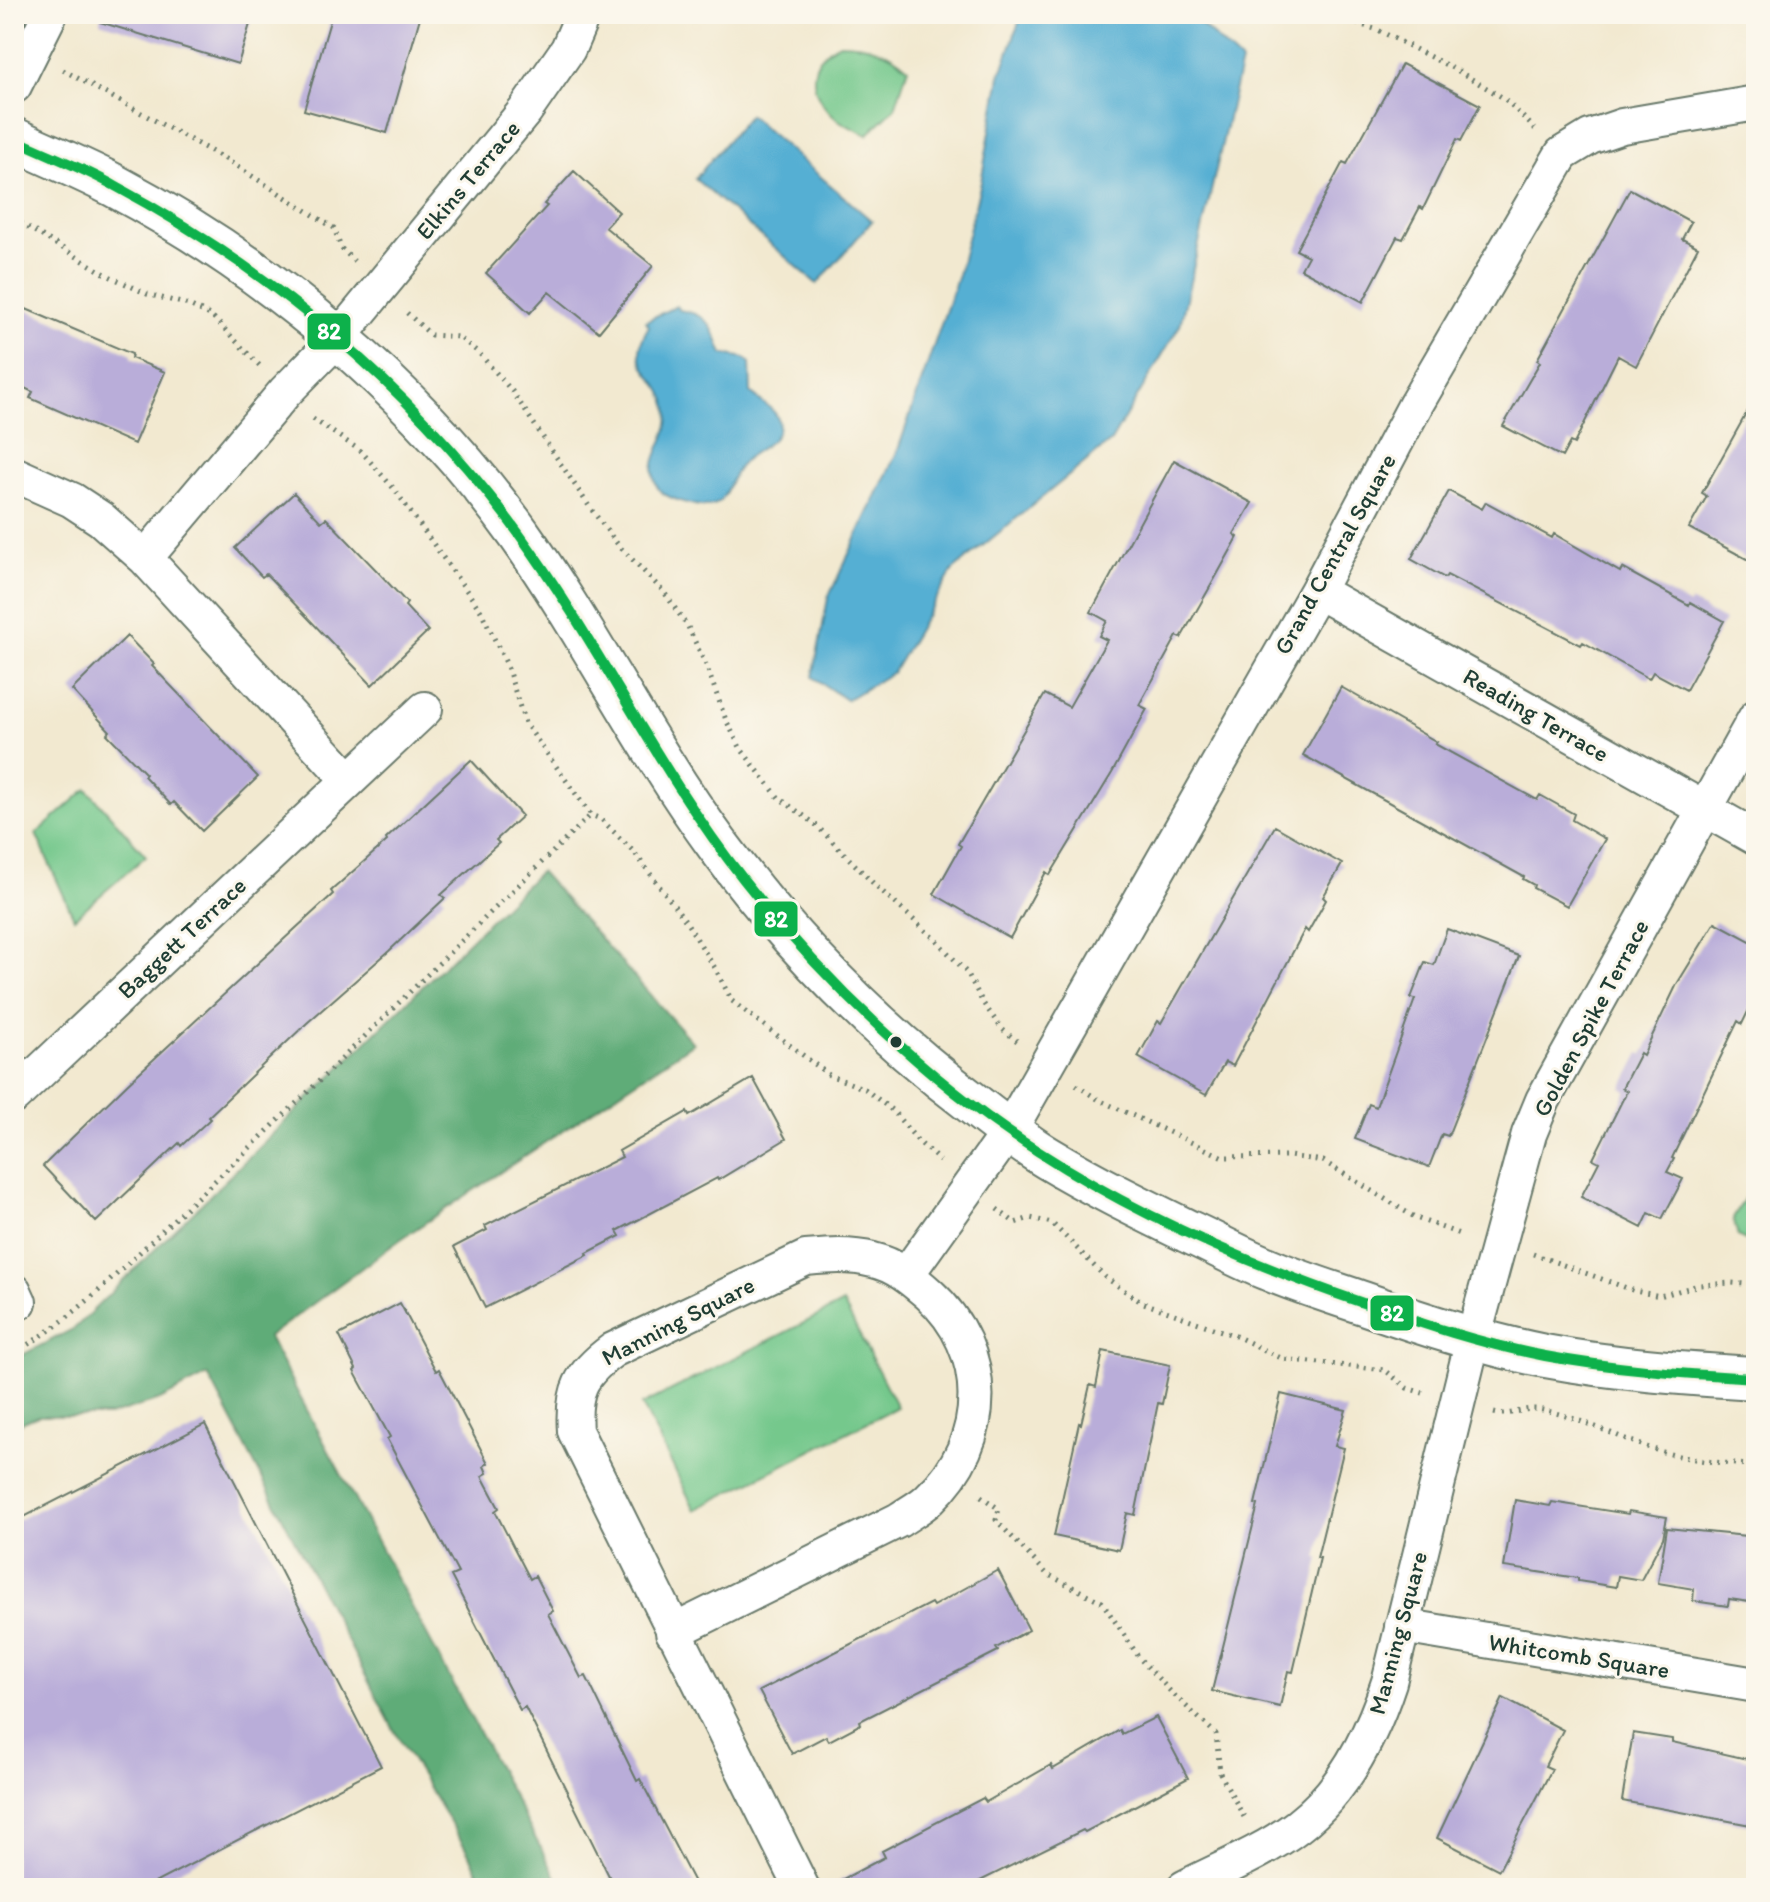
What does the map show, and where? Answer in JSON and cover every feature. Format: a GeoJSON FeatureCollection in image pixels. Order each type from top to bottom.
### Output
{"type":"FeatureCollection","features":[{"type":"Feature","properties":{"kind":"street"},"geometry":{"type":"LineString","coordinates":[[14,86],[50,14]]}},
{"type":"Feature","properties":{"kind":"street","name":"Elkins Terrace"},"geometry":{"type":"LineString","coordinates":[[339,337],[525,111],[568,49],[583,14]]}},
{"type":"Feature","properties":{"kind":"street"},"geometry":{"type":"LineString","coordinates":[[1562,154],[1590,137],[1622,126],[1756,103]]}},
{"type":"Feature","properties":{"kind":"street"},"geometry":{"type":"LineString","coordinates":[[14,139],[115,186],[212,243],[339,337],[443,442],[515,529],[579,622],[653,750],[716,843],[771,912],[842,990],[906,1050],[1045,1157],[1117,1197],[1268,1269],[1473,1339],[1544,1355],[1649,1371],[1756,1378]]}},
{"type":"Feature","properties":{"kind":"street","name":"Grand Central Square"},"geometry":{"type":"LineString","coordinates":[[1009,1131],[1317,591],[1416,404],[1562,154]]}},
{"type":"Feature","properties":{"kind":"street"},"geometry":{"type":"LineString","coordinates":[[145,558],[285,392],[339,337]]}},
{"type":"Feature","properties":{"kind":"street"},"geometry":{"type":"LineString","coordinates":[[14,474],[72,500],[101,519],[145,558],[349,780]]}},
{"type":"Feature","properties":{"kind":"street","name":"Reading Terrace"},"geometry":{"type":"LineString","coordinates":[[1317,591],[1756,838]]}},
{"type":"Feature","properties":{"kind":"street","name":"Baggett Terrace"},"geometry":{"type":"LineString","coordinates":[[14,1096],[425,709]]}},
{"type":"Feature","properties":{"kind":"street","name":"Golden Spike Terrace"},"geometry":{"type":"LineString","coordinates":[[1473,1339],[1529,1134],[1543,1100],[1756,717]]}},
{"type":"Feature","properties":{"kind":"street"},"geometry":{"type":"LineString","coordinates":[[907,1274],[1009,1131]]}},
{"type":"Feature","properties":{"kind":"street","name":"Manning Square"},"geometry":{"type":"LineString","coordinates":[[673,1632],[899,1520],[928,1500],[952,1474],[967,1443],[975,1410],[975,1375],[966,1342],[949,1312],[907,1274],[874,1260],[840,1255],[806,1258],[613,1350],[592,1365],[573,1405],[575,1431],[673,1632],[802,1888]]}},
{"type":"Feature","properties":{"kind":"street","name":"Manning Square"},"geometry":{"type":"LineString","coordinates":[[1184,1888],[1298,1826],[1345,1776],[1363,1746],[1378,1715],[1473,1339]]}},
{"type":"Feature","properties":{"kind":"street","name":"Whitcomb Square"},"geometry":{"type":"LineString","coordinates":[[1402,1626],[1756,1685]]}},
{"type":"Feature","properties":{"kind":"path"},"geometry":{"type":"LineString","coordinates":[[1326,14],[1378,30],[1460,72],[1505,99],[1562,154]]}},
{"type":"Feature","properties":{"kind":"path"},"geometry":{"type":"LineString","coordinates":[[29,54],[72,74],[214,153],[334,228],[341,248],[379,289],[431,335],[459,337],[479,353],[512,391],[619,546],[664,592],[688,627],[741,749],[779,798],[814,823],[875,885],[936,940],[968,974],[983,1003],[1002,1029],[1046,1065],[1099,1100],[1223,1157],[1252,1159],[1290,1156],[1323,1161],[1416,1218],[1459,1234],[1548,1258],[1635,1291],[1660,1296],[1699,1285],[1756,1285]]}},
{"type":"Feature","properties":{"kind":"path"},"geometry":{"type":"LineString","coordinates":[[14,1352],[34,1342],[67,1317],[246,1152],[591,815]]}},
{"type":"Feature","properties":{"kind":"path"},"geometry":{"type":"LineString","coordinates":[[952,1474],[999,1509],[996,1520],[1047,1574],[1102,1602],[1141,1660],[1216,1734],[1220,1773],[1231,1797],[1263,1847]]}},
{"type":"Feature","properties":{"kind":"green space"},"geometry":{"type":"Polygon","coordinates":[[[840,43],[877,49],[908,68],[895,108],[867,135],[833,116],[818,96],[815,86],[814,76],[821,58],[840,43]]]}},
{"type":"Feature","properties":{"kind":"green space"},"geometry":{"type":"Polygon","coordinates":[[[87,789],[146,856],[74,918],[36,834],[87,789]]]}},
{"type":"Feature","properties":{"kind":"green space"},"geometry":{"type":"Polygon","coordinates":[[[540,871],[693,1043],[401,1239],[268,1337],[562,1888],[485,1888],[471,1857],[395,1732],[208,1375],[160,1400],[108,1416],[38,1416],[14,1426],[14,1359],[75,1328],[540,871]]]}},
{"type":"Feature","properties":{"kind":"green space"},"geometry":{"type":"Polygon","coordinates":[[[1756,1187],[1756,1246],[1738,1236],[1733,1218],[1749,1191],[1756,1187]]]}},
{"type":"Feature","properties":{"kind":"green space"},"geometry":{"type":"Polygon","coordinates":[[[843,1303],[897,1407],[695,1510],[642,1405],[843,1303]]]}},
{"type":"Feature","properties":{"kind":"water"},"geometry":{"type":"Polygon","coordinates":[[[1022,14],[1190,14],[1241,62],[1180,325],[1111,441],[953,570],[893,672],[846,700],[813,677],[828,598],[898,450],[958,275],[981,182],[1000,76],[1022,14]]]}},
{"type":"Feature","properties":{"kind":"water"},"geometry":{"type":"Polygon","coordinates":[[[749,115],[872,221],[817,284],[695,179],[749,115]]]}},
{"type":"Feature","properties":{"kind":"water"},"geometry":{"type":"Polygon","coordinates":[[[676,306],[679,310],[698,315],[709,324],[723,354],[745,358],[750,363],[751,393],[774,412],[779,423],[773,439],[746,459],[737,469],[723,497],[710,506],[680,501],[666,495],[658,488],[653,474],[667,428],[668,408],[664,396],[641,361],[640,352],[649,326],[646,321],[676,306]]]}},
{"type":"Feature","properties":{"kind":"building"},"geometry":{"type":"Polygon","coordinates":[[[101,14],[253,14],[238,64],[100,22],[101,14]]]}},
{"type":"Feature","properties":{"kind":"building"},"geometry":{"type":"Polygon","coordinates":[[[332,14],[421,14],[387,133],[304,110],[332,14]]]}},
{"type":"Feature","properties":{"kind":"building"},"geometry":{"type":"Polygon","coordinates":[[[1402,64],[1480,105],[1461,141],[1457,139],[1423,209],[1420,207],[1403,239],[1397,237],[1363,302],[1301,269],[1308,256],[1296,250],[1343,162],[1347,164],[1402,64]]]}},
{"type":"Feature","properties":{"kind":"building"},"geometry":{"type":"Polygon","coordinates":[[[574,171],[619,212],[605,227],[653,266],[599,332],[549,292],[530,313],[486,273],[547,206],[544,204],[574,171]]]}},
{"type":"Feature","properties":{"kind":"building"},"geometry":{"type":"Polygon","coordinates":[[[1630,189],[1691,222],[1682,239],[1698,247],[1636,366],[1618,356],[1574,444],[1570,442],[1562,457],[1503,426],[1630,189]]]}},
{"type":"Feature","properties":{"kind":"building"},"geometry":{"type":"Polygon","coordinates":[[[26,309],[132,354],[131,358],[165,372],[134,444],[30,398],[33,392],[14,383],[14,313],[22,317],[26,309]]]}},
{"type":"Feature","properties":{"kind":"building"},"geometry":{"type":"Polygon","coordinates":[[[1756,396],[1756,564],[1689,528],[1707,496],[1702,493],[1756,396]]]}},
{"type":"Feature","properties":{"kind":"building"},"geometry":{"type":"Polygon","coordinates":[[[1174,460],[1252,503],[1234,534],[1238,537],[1218,573],[1181,638],[1177,636],[1139,705],[1147,709],[1112,773],[1050,875],[1046,872],[1010,938],[934,894],[961,846],[958,844],[1045,694],[1069,707],[1107,640],[1099,636],[1107,621],[1091,612],[1174,460]]]}},
{"type":"Feature","properties":{"kind":"building"},"geometry":{"type":"Polygon","coordinates":[[[1449,491],[1482,509],[1486,502],[1552,538],[1554,534],[1620,572],[1622,568],[1724,621],[1686,690],[1653,672],[1649,679],[1583,642],[1581,645],[1411,559],[1449,491]]]}},
{"type":"Feature","properties":{"kind":"building"},"geometry":{"type":"Polygon","coordinates":[[[294,493],[321,522],[326,518],[407,603],[405,606],[428,631],[372,685],[266,574],[262,577],[235,548],[294,493]]]}},
{"type":"Feature","properties":{"kind":"building"},"geometry":{"type":"Polygon","coordinates":[[[127,636],[258,777],[202,831],[174,802],[171,805],[144,776],[146,774],[107,734],[110,731],[72,690],[127,636]]]}},
{"type":"Feature","properties":{"kind":"building"},"geometry":{"type":"Polygon","coordinates":[[[1341,687],[1437,742],[1435,744],[1537,800],[1540,795],[1574,814],[1572,820],[1605,839],[1567,906],[1533,888],[1534,885],[1524,877],[1303,755],[1341,687]]]}},
{"type":"Feature","properties":{"kind":"building"},"geometry":{"type":"Polygon","coordinates":[[[471,760],[522,816],[496,840],[499,843],[441,895],[445,898],[96,1222],[43,1166],[471,760]]]}},
{"type":"Feature","properties":{"kind":"building"},"geometry":{"type":"Polygon","coordinates":[[[1275,826],[1342,864],[1323,897],[1326,900],[1308,932],[1305,929],[1233,1066],[1225,1062],[1206,1095],[1138,1057],[1158,1021],[1161,1023],[1275,826]]]}},
{"type":"Feature","properties":{"kind":"building"},"geometry":{"type":"Polygon","coordinates":[[[1715,922],[1756,944],[1756,995],[1742,1024],[1738,1021],[1672,1158],[1667,1172],[1683,1179],[1662,1219],[1649,1213],[1642,1228],[1581,1197],[1599,1162],[1593,1159],[1627,1091],[1622,1088],[1640,1053],[1643,1055],[1677,984],[1715,922]]]}},
{"type":"Feature","properties":{"kind":"building"},"geometry":{"type":"Polygon","coordinates":[[[1447,929],[1519,956],[1448,1136],[1442,1134],[1429,1167],[1355,1139],[1369,1104],[1376,1107],[1425,962],[1434,965],[1447,929]]]}},
{"type":"Feature","properties":{"kind":"building"},"geometry":{"type":"Polygon","coordinates":[[[753,1078],[786,1139],[718,1180],[617,1231],[620,1236],[588,1255],[485,1308],[454,1247],[487,1230],[485,1226],[622,1157],[619,1151],[687,1112],[689,1116],[753,1078]]]}},
{"type":"Feature","properties":{"kind":"building"},"geometry":{"type":"Polygon","coordinates":[[[400,1303],[488,1463],[484,1466],[487,1473],[482,1476],[499,1508],[495,1511],[530,1579],[535,1576],[553,1611],[548,1614],[581,1678],[586,1676],[637,1781],[640,1779],[697,1888],[615,1888],[525,1707],[520,1710],[451,1576],[458,1573],[387,1439],[390,1437],[354,1371],[356,1369],[339,1335],[400,1303]]]}},
{"type":"Feature","properties":{"kind":"building"},"geometry":{"type":"Polygon","coordinates":[[[1103,1351],[1170,1365],[1162,1404],[1158,1403],[1135,1515],[1127,1513],[1119,1550],[1054,1536],[1079,1423],[1090,1385],[1096,1387],[1103,1351]]]}},
{"type":"Feature","properties":{"kind":"building"},"geometry":{"type":"Polygon","coordinates":[[[1281,1394],[1346,1410],[1335,1446],[1344,1448],[1317,1558],[1320,1558],[1293,1672],[1288,1671],[1280,1707],[1212,1691],[1258,1505],[1255,1504],[1281,1394]]]}},
{"type":"Feature","properties":{"kind":"building"},"geometry":{"type":"Polygon","coordinates":[[[205,1424],[381,1766],[145,1888],[14,1888],[14,1522],[205,1424]]]}},
{"type":"Feature","properties":{"kind":"building"},"geometry":{"type":"Polygon","coordinates":[[[1515,1500],[1667,1517],[1663,1538],[1641,1580],[1618,1576],[1616,1587],[1504,1567],[1515,1500]]]}},
{"type":"Feature","properties":{"kind":"building"},"geometry":{"type":"Polygon","coordinates":[[[1667,1528],[1756,1537],[1756,1603],[1729,1599],[1728,1606],[1693,1601],[1694,1589],[1658,1583],[1667,1528]]]}},
{"type":"Feature","properties":{"kind":"building"},"geometry":{"type":"Polygon","coordinates":[[[998,1570],[1029,1630],[996,1648],[998,1651],[860,1721],[861,1724],[829,1741],[826,1736],[792,1754],[759,1691],[931,1603],[933,1606],[998,1570]]]}},
{"type":"Feature","properties":{"kind":"building"},"geometry":{"type":"Polygon","coordinates":[[[1503,1698],[1563,1730],[1545,1766],[1552,1769],[1499,1870],[1437,1838],[1503,1698]]]}},
{"type":"Feature","properties":{"kind":"building"},"geometry":{"type":"Polygon","coordinates":[[[1156,1717],[1188,1778],[1085,1832],[1083,1830],[966,1888],[826,1888],[885,1857],[882,1851],[983,1798],[986,1802],[1051,1765],[1053,1769],[1120,1730],[1122,1734],[1156,1717]]]}},
{"type":"Feature","properties":{"kind":"building"},"geometry":{"type":"Polygon","coordinates":[[[1633,1733],[1672,1739],[1672,1742],[1756,1761],[1756,1826],[1622,1801],[1633,1733]]]}},
{"type":"Feature","properties":{"kind":"transit line","name":"82"},"geometry":{"type":"LineString","coordinates":[[14,139],[115,186],[230,256],[336,338],[433,430],[519,534],[576,620],[684,796],[744,880],[809,955],[881,1028],[958,1095],[998,1125],[1077,1175],[1196,1237],[1279,1272],[1407,1318],[1498,1346],[1571,1361],[1756,1378]]}}]}
